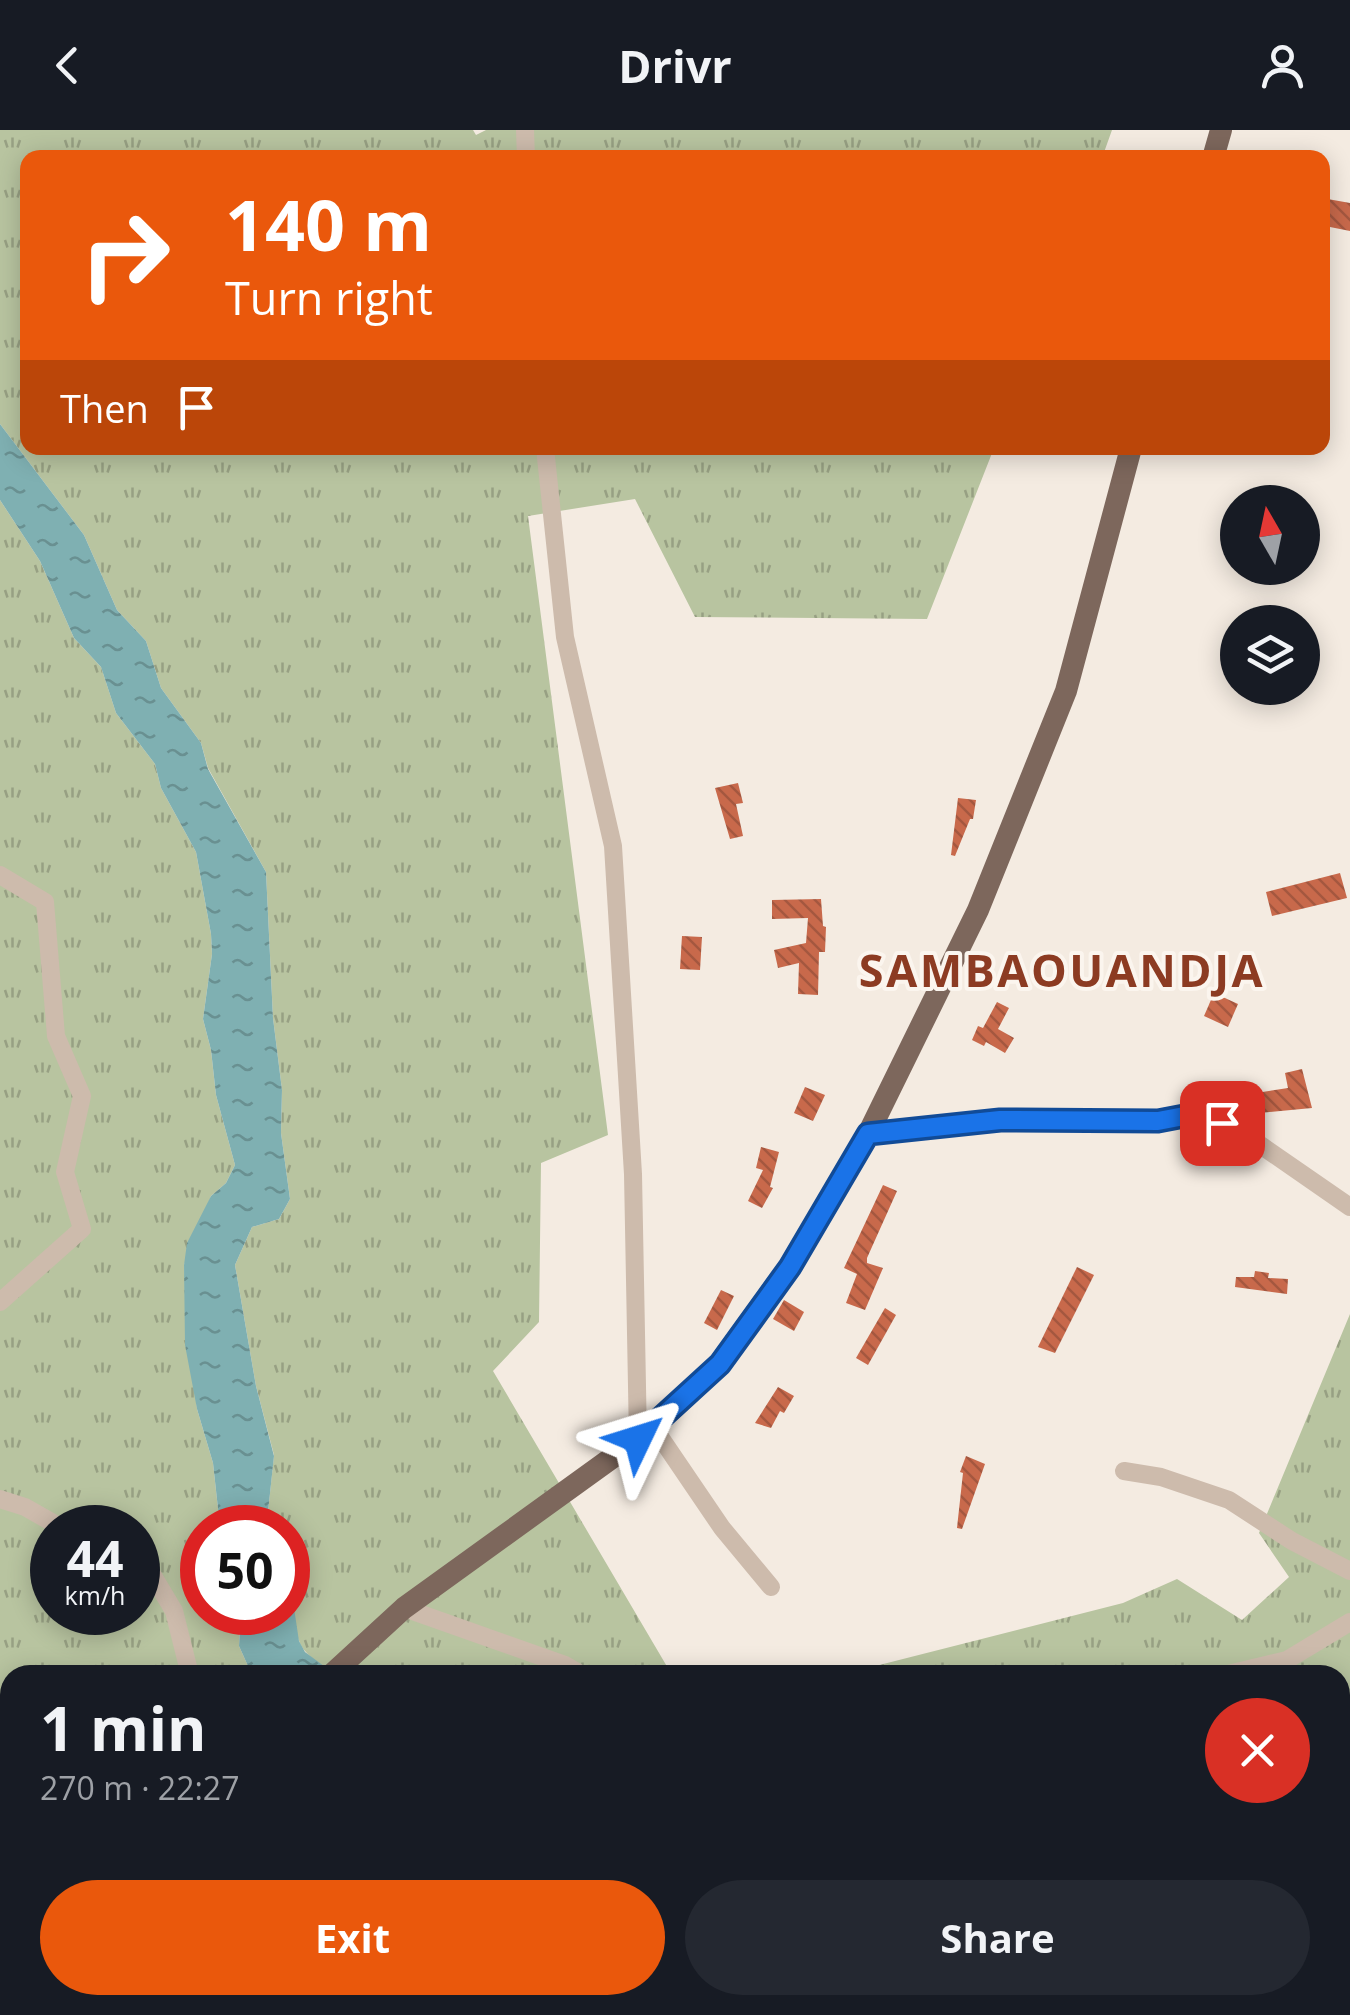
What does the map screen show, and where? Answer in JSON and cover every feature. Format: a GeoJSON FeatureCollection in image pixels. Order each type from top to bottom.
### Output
{"type":"FeatureCollection","features":[{"type":"Feature","properties":{"kind":"main road"},"geometry":{"type":"LineString","coordinates":[[342,1665],[404,1608],[645,1432],[720,1364],[790,1267],[868,1134],[978,910],[1066,691],[1129,455]]}},
{"type":"Feature","properties":{"kind":"street"},"geometry":{"type":"LineString","coordinates":[[546,455],[566,637],[613,846],[645,1432],[771,1588]]}},
{"type":"Feature","properties":{"kind":"street"},"geometry":{"type":"LineString","coordinates":[[0,876],[45,902],[56,1036],[82,1096],[65,1172],[82,1230],[0,1302]]}},
{"type":"Feature","properties":{"kind":"street"},"geometry":{"type":"LineString","coordinates":[[868,1134],[1000,1120],[1158,1121],[1200,1113],[1243,1133],[1350,1207]]}},
{"type":"Feature","properties":{"kind":"street"},"geometry":{"type":"LineString","coordinates":[[1124,1471],[1160,1477],[1228,1500],[1350,1570]]}},
{"type":"Feature","properties":{"kind":"street"},"geometry":{"type":"LineString","coordinates":[[0,1499],[30,1510]]}},
{"type":"Feature","properties":{"kind":"street"},"geometry":{"type":"LineString","coordinates":[[160,1588],[174,1611],[188,1665]]}},
{"type":"Feature","properties":{"kind":"street"},"geometry":{"type":"LineString","coordinates":[[404,1608],[567,1665]]}},
{"type":"Feature","properties":{"kind":"street"},"geometry":{"type":"LineString","coordinates":[[1266,1665],[1287,1660],[1350,1622]]}},
{"type":"Feature","properties":{"kind":"green space"},"geometry":{"type":"Polygon","coordinates":[[[0,130],[473,130],[476,135],[486,130],[1112,130],[1105,150],[20,150],[20,450],[0,424],[0,130]]]}},
{"type":"Feature","properties":{"kind":"green space"},"geometry":{"type":"Polygon","coordinates":[[[23,455],[991,455],[927,619],[695,617],[635,499],[528,516],[608,1135],[541,1163],[539,1322],[493,1371],[666,1665],[322,1665],[308,1655],[299,1641],[297,1635],[310,1635],[310,1505],[269,1505],[274,1455],[256,1386],[235,1265],[252,1227],[279,1219],[290,1199],[281,1133],[282,1090],[273,1018],[266,872],[208,768],[201,743],[161,688],[146,641],[117,610],[84,535],[23,455]]]}},
{"type":"Feature","properties":{"kind":"green space"},"geometry":{"type":"Polygon","coordinates":[[[0,500],[40,561],[74,638],[101,667],[116,713],[155,764],[161,788],[196,852],[212,954],[203,1019],[216,1095],[235,1165],[226,1183],[211,1196],[184,1265],[197,1409],[213,1463],[218,1505],[180,1505],[180,1635],[240,1635],[239,1646],[248,1665],[0,1665],[0,500]]]}},
{"type":"Feature","properties":{"kind":"green space"},"geometry":{"type":"Polygon","coordinates":[[[1350,1314],[1350,1665],[879,1665],[1123,1603],[1177,1579],[1242,1620],[1289,1577],[1259,1533],[1350,1314]]]}},
{"type":"Feature","properties":{"kind":"water"},"geometry":{"type":"Polygon","coordinates":[[[0,424],[84,535],[117,610],[146,641],[161,688],[201,743],[208,769],[266,872],[273,1018],[282,1090],[281,1133],[290,1199],[279,1219],[252,1227],[235,1265],[256,1386],[274,1456],[269,1505],[218,1505],[213,1463],[197,1409],[185,1345],[187,1243],[211,1196],[226,1183],[235,1165],[216,1095],[203,1019],[212,954],[196,852],[161,788],[155,764],[116,713],[101,667],[74,638],[40,561],[0,500],[0,424]]]}},
{"type":"Feature","properties":{"kind":"water"},"geometry":{"type":"Polygon","coordinates":[[[240,1635],[298,1635],[305,1652],[323,1665],[248,1665],[239,1646],[240,1635]]]}},
{"type":"Feature","properties":{"kind":"building"},"geometry":{"type":"Polygon","coordinates":[[[1330,199],[1350,203],[1350,231],[1330,227],[1330,199]]]}},
{"type":"Feature","properties":{"kind":"building"},"geometry":{"type":"Polygon","coordinates":[[[738,783],[743,803],[736,804],[743,836],[730,839],[715,788],[738,783]]]}},
{"type":"Feature","properties":{"kind":"building"},"geometry":{"type":"Polygon","coordinates":[[[958,798],[976,800],[973,819],[955,856],[951,855],[958,798]]]}},
{"type":"Feature","properties":{"kind":"building"},"geometry":{"type":"Polygon","coordinates":[[[1340,873],[1347,898],[1272,916],[1266,892],[1340,873]]]}},
{"type":"Feature","properties":{"kind":"building"},"geometry":{"type":"Polygon","coordinates":[[[821,899],[826,927],[825,952],[819,952],[818,995],[798,994],[799,963],[778,968],[774,950],[806,943],[808,918],[772,919],[772,900],[821,899]]]}},
{"type":"Feature","properties":{"kind":"building"},"geometry":{"type":"Polygon","coordinates":[[[682,936],[702,937],[700,970],[680,969],[682,936]]]}},
{"type":"Feature","properties":{"kind":"building"},"geometry":{"type":"Polygon","coordinates":[[[1214,993],[1238,1004],[1228,1027],[1204,1016],[1214,993]]]}},
{"type":"Feature","properties":{"kind":"building"},"geometry":{"type":"Polygon","coordinates":[[[997,1002],[1009,1008],[998,1029],[1014,1038],[1005,1053],[986,1042],[984,1046],[972,1040],[997,1002]]]}},
{"type":"Feature","properties":{"kind":"building"},"geometry":{"type":"Polygon","coordinates":[[[1302,1069],[1312,1108],[1260,1113],[1256,1093],[1288,1088],[1285,1073],[1302,1069]]]}},
{"type":"Feature","properties":{"kind":"building"},"geometry":{"type":"Polygon","coordinates":[[[805,1087],[825,1095],[813,1121],[794,1113],[805,1087]]]}},
{"type":"Feature","properties":{"kind":"building"},"geometry":{"type":"Polygon","coordinates":[[[761,1147],[779,1152],[770,1187],[773,1188],[762,1208],[748,1201],[763,1170],[756,1168],[761,1147]]]}},
{"type":"Feature","properties":{"kind":"building"},"geometry":{"type":"Polygon","coordinates":[[[883,1185],[897,1191],[867,1258],[867,1263],[883,1268],[865,1310],[846,1303],[857,1274],[844,1268],[883,1185]]]}},
{"type":"Feature","properties":{"kind":"building"},"geometry":{"type":"Polygon","coordinates":[[[1077,1267],[1094,1275],[1055,1353],[1038,1347],[1077,1267]]]}},
{"type":"Feature","properties":{"kind":"building"},"geometry":{"type":"Polygon","coordinates":[[[1255,1271],[1269,1273],[1268,1278],[1288,1279],[1287,1294],[1235,1287],[1236,1277],[1254,1277],[1255,1271]]]}},
{"type":"Feature","properties":{"kind":"building"},"geometry":{"type":"Polygon","coordinates":[[[721,1290],[734,1296],[717,1330],[704,1323],[721,1290]]]}},
{"type":"Feature","properties":{"kind":"building"},"geometry":{"type":"Polygon","coordinates":[[[784,1300],[804,1312],[794,1331],[773,1319],[784,1300]]]}},
{"type":"Feature","properties":{"kind":"building"},"geometry":{"type":"Polygon","coordinates":[[[885,1308],[896,1315],[868,1365],[856,1358],[885,1308]]]}},
{"type":"Feature","properties":{"kind":"building"},"geometry":{"type":"Polygon","coordinates":[[[778,1387],[794,1396],[784,1413],[780,1411],[771,1428],[755,1423],[778,1387]]]}},
{"type":"Feature","properties":{"kind":"building"},"geometry":{"type":"Polygon","coordinates":[[[966,1456],[985,1464],[962,1529],[957,1528],[963,1473],[960,1472],[966,1456]]]}},
{"type":"Feature","properties":{"kind":"district","name":"SAMBAOUANDJA"},"geometry":{"type":"Point","coordinates":[1062,971]}},
{"type":"Feature","properties":{"kind":"route"},"geometry":{"type":"LineString","coordinates":[[638,1439],[720,1364],[790,1267],[868,1134],[1000,1120],[1158,1121],[1200,1113],[1222,1123]]}}]}
